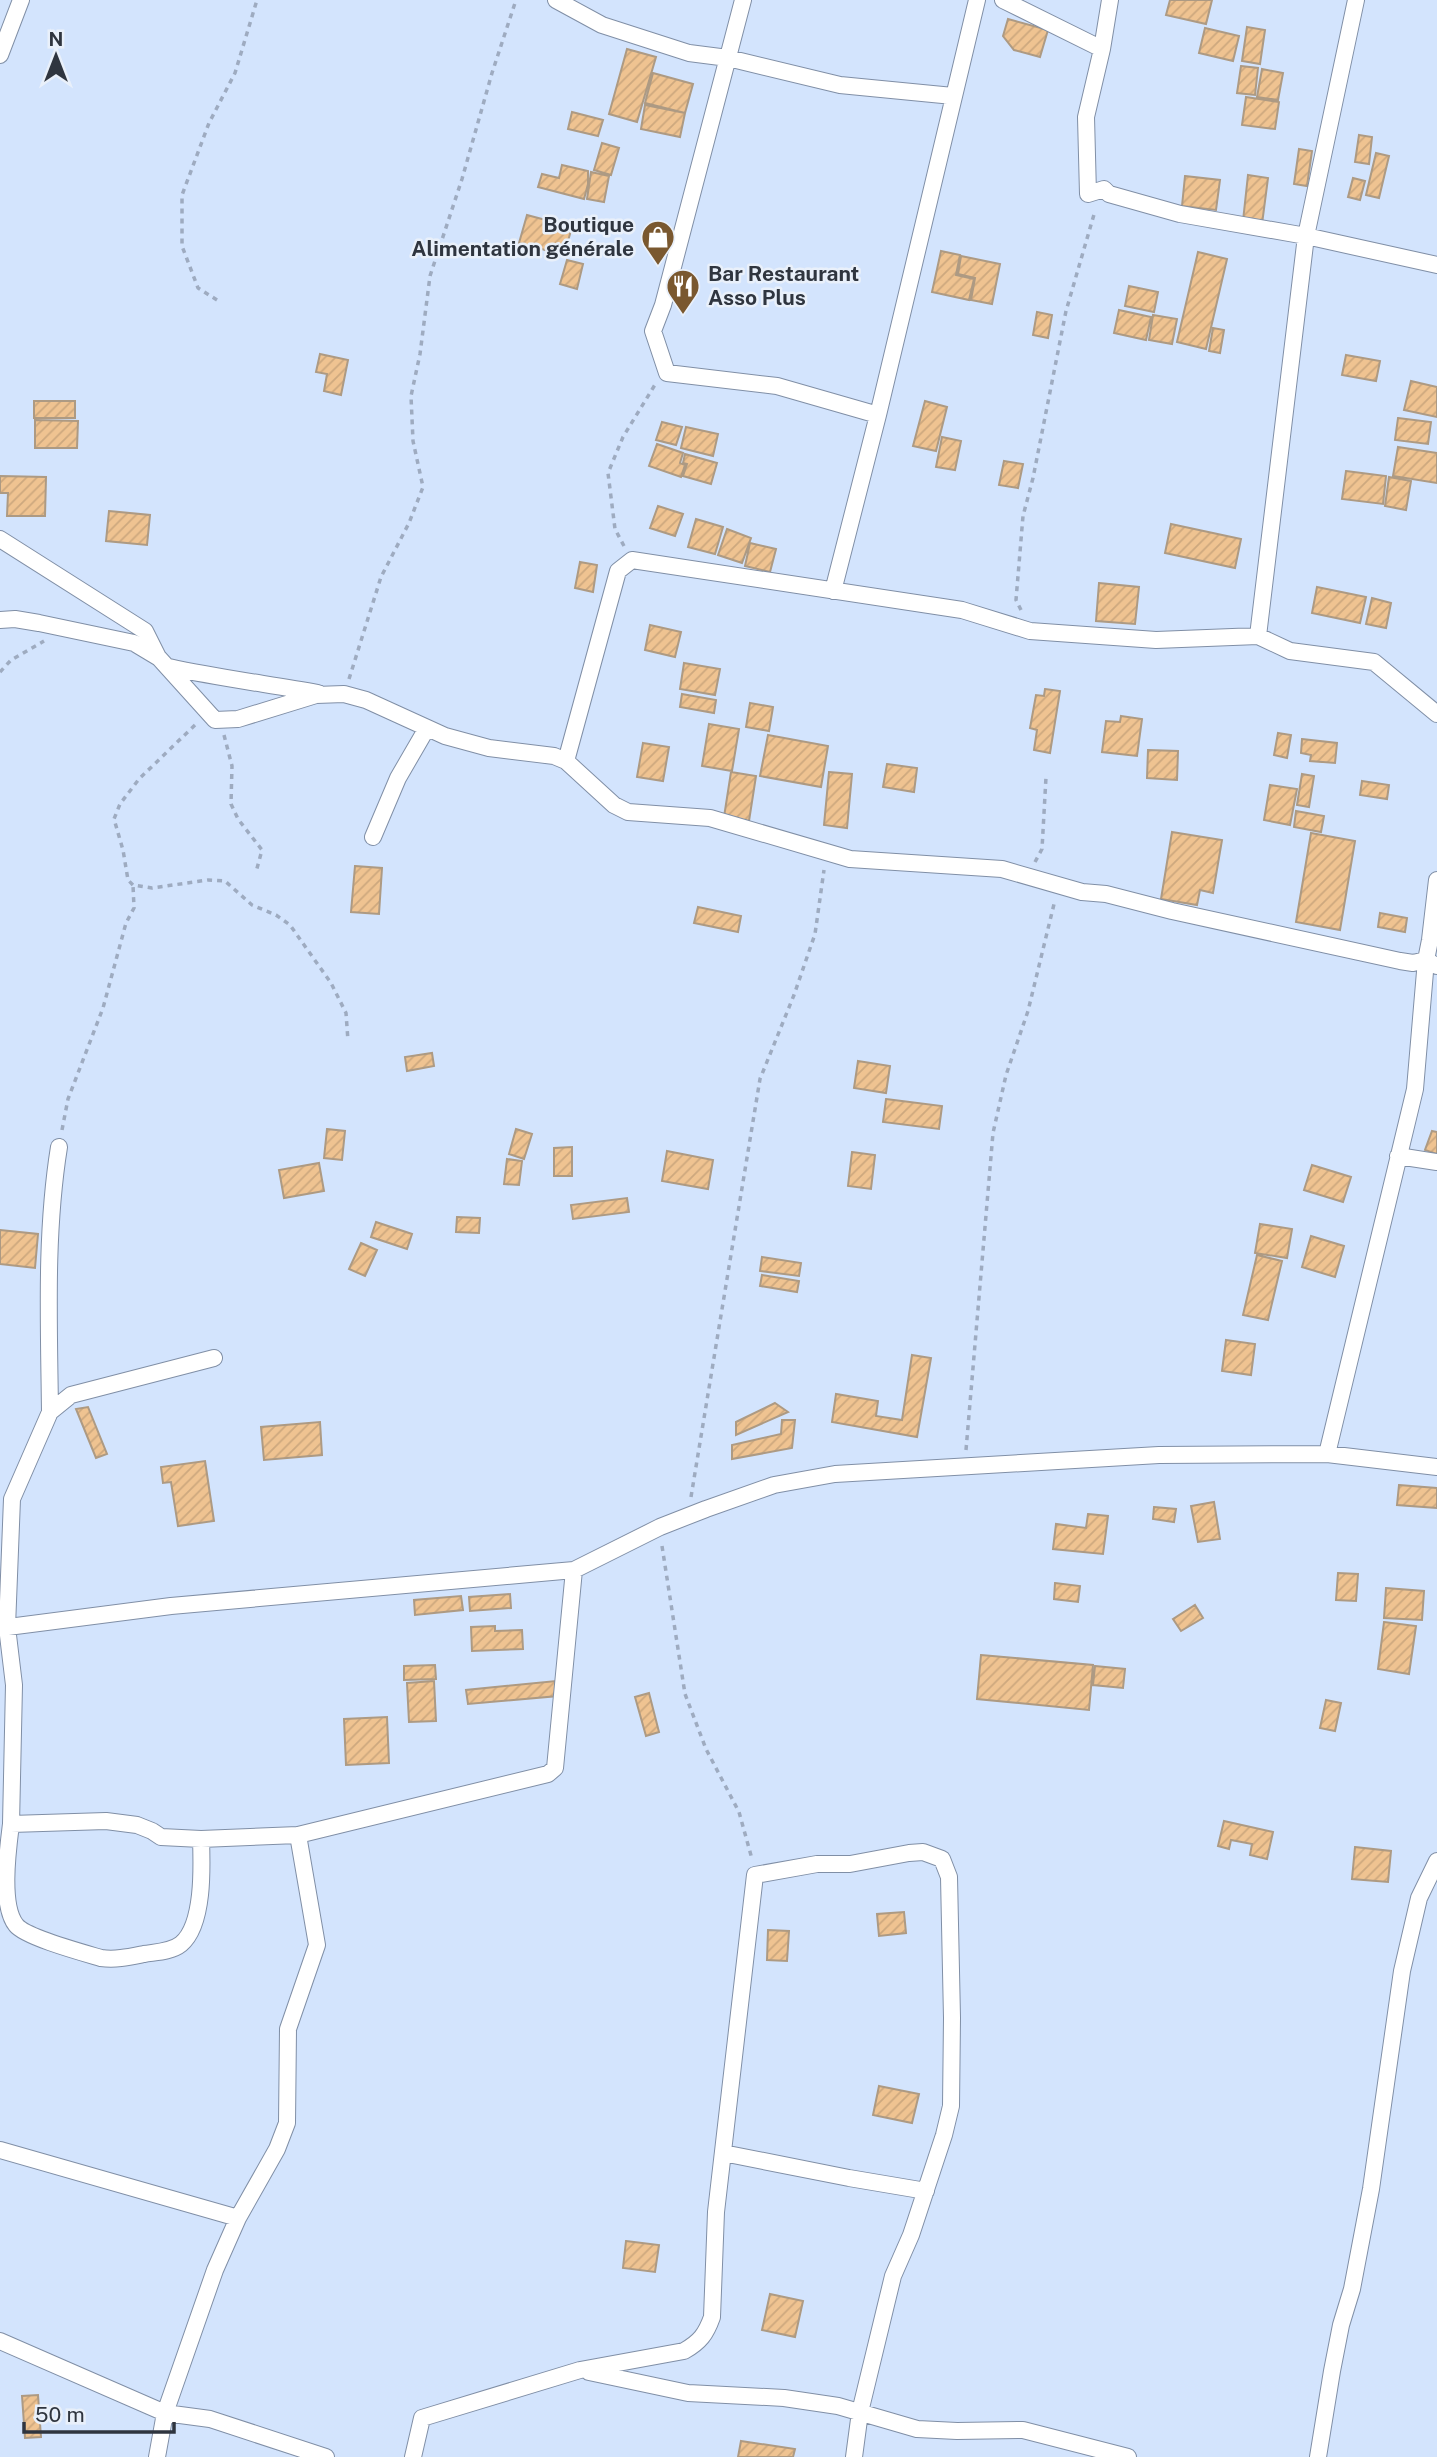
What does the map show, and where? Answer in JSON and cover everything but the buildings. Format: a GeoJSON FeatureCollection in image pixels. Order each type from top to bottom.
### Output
{"type":"FeatureCollection","features":[{"type":"Feature","properties":{"kind":"street"},"geometry":{"type":"LineString","coordinates":[[0,55],[21,0]]}},
{"type":"Feature","properties":{"kind":"street"},"geometry":{"type":"LineString","coordinates":[[556,0],[602,25],[689,53],[729,58],[840,85],[953,96]]}},
{"type":"Feature","properties":{"kind":"street"},"geometry":{"type":"LineString","coordinates":[[743,0],[663,305],[653,331],[667,373],[777,386],[878,415]]}},
{"type":"Feature","properties":{"kind":"street"},"geometry":{"type":"LineString","coordinates":[[833,590],[878,415],[976,0]]}},
{"type":"Feature","properties":{"kind":"street"},"geometry":{"type":"LineString","coordinates":[[1003,0],[1102,49]]}},
{"type":"Feature","properties":{"kind":"street"},"geometry":{"type":"LineString","coordinates":[[1110,0],[1086,117],[1088,194],[1104,189],[1109,194],[1180,214],[1306,236],[1437,265]]}},
{"type":"Feature","properties":{"kind":"street"},"geometry":{"type":"LineString","coordinates":[[1258,636],[1306,236],[1356,0]]}},
{"type":"Feature","properties":{"kind":"street"},"geometry":{"type":"LineString","coordinates":[[0,539],[145,631],[164,663],[215,720],[238,719],[316,695],[337,694]]}},
{"type":"Feature","properties":{"kind":"street"},"geometry":{"type":"LineString","coordinates":[[566,761],[618,571],[632,560],[962,610],[1030,631],[1156,640],[1258,636],[1290,651],[1374,662],[1437,714]]}},
{"type":"Feature","properties":{"kind":"street"},"geometry":{"type":"LineString","coordinates":[[0,620],[15,619],[134,643],[164,663],[217,678],[256,681],[366,700],[427,728],[489,748],[554,756],[566,761],[614,805],[628,812],[710,818],[850,859],[1002,869],[1082,892],[1106,894],[1400,961],[1431,963]]}},
{"type":"Feature","properties":{"kind":"street"},"geometry":{"type":"LineString","coordinates":[[373,836],[398,778],[427,728]]}},
{"type":"Feature","properties":{"kind":"street"},"geometry":{"type":"LineString","coordinates":[[1327,1454],[1415,1089],[1431,963],[1430,940],[1437,880]]}},
{"type":"Feature","properties":{"kind":"street"},"geometry":{"type":"LineString","coordinates":[[50,1412],[49,1261],[52,1187],[59,1147]]}},
{"type":"Feature","properties":{"kind":"street"},"geometry":{"type":"LineString","coordinates":[[1398,1156],[1437,1163]]}},
{"type":"Feature","properties":{"kind":"street"},"geometry":{"type":"LineString","coordinates":[[201,1839],[200,1890],[190,1934],[179,1946],[113,1959],[101,1958],[31,1935],[16,1926],[8,1901],[6,1860],[11,1824],[14,1685],[4,1627],[6,1498],[50,1412],[71,1395],[214,1359]]}},
{"type":"Feature","properties":{"kind":"street"},"geometry":{"type":"LineString","coordinates":[[4,1627],[171,1605],[574,1570],[688,1516],[774,1485],[835,1474],[1159,1455],[1327,1454],[1437,1467]]}},
{"type":"Feature","properties":{"kind":"street"},"geometry":{"type":"LineString","coordinates":[[11,1824],[106,1821],[136,1825],[152,1830],[161,1837],[201,1839],[298,1835],[548,1774],[555,1768],[574,1570]]}},
{"type":"Feature","properties":{"kind":"street"},"geometry":{"type":"LineString","coordinates":[[157,2457],[165,2413],[215,2270],[238,2218],[277,2150],[288,2123],[288,2029],[317,1945],[298,1835]]}},
{"type":"Feature","properties":{"kind":"street"},"geometry":{"type":"LineString","coordinates":[[413,2457],[422,2418],[580,2370],[684,2351],[697,2344],[706,2333],[712,2317],[716,2212],[755,1875],[817,1864],[850,1864],[923,1852],[942,1859],[949,1877],[951,2106],[926,2191],[893,2277],[860,2412],[854,2457]]}},
{"type":"Feature","properties":{"kind":"street"},"geometry":{"type":"LineString","coordinates":[[1318,2457],[1337,2348],[1352,2288],[1371,2189],[1402,1971],[1419,1898],[1437,1861]]}},
{"type":"Feature","properties":{"kind":"street"},"geometry":{"type":"LineString","coordinates":[[0,2150],[238,2218]]}},
{"type":"Feature","properties":{"kind":"street"},"geometry":{"type":"LineString","coordinates":[[723,2153],[926,2191]]}},
{"type":"Feature","properties":{"kind":"street"},"geometry":{"type":"LineString","coordinates":[[0,2341],[165,2413],[210,2419],[326,2457]]}},
{"type":"Feature","properties":{"kind":"street"},"geometry":{"type":"LineString","coordinates":[[580,2370],[688,2392],[784,2398],[838,2406],[918,2429],[1023,2430],[1128,2457]]}},
{"type":"Feature","properties":{"kind":"path"},"geometry":{"type":"LineString","coordinates":[[216,300],[198,288],[182,246],[182,195],[209,123],[235,73],[257,0]]}},
{"type":"Feature","properties":{"kind":"path"},"geometry":{"type":"LineString","coordinates":[[337,694],[381,577],[409,523],[423,487],[413,441],[411,396],[420,354],[430,276],[463,179],[492,73],[516,0]]}},
{"type":"Feature","properties":{"kind":"path"},"geometry":{"type":"LineString","coordinates":[[1030,631],[1016,600],[1023,516],[1066,311],[1096,206]]}},
{"type":"Feature","properties":{"kind":"path"},"geometry":{"type":"LineString","coordinates":[[632,560],[615,529],[608,474],[635,415],[656,383],[667,373]]}},
{"type":"Feature","properties":{"kind":"path"},"geometry":{"type":"LineString","coordinates":[[0,672],[11,660],[41,644],[58,627]]}},
{"type":"Feature","properties":{"kind":"path"},"geometry":{"type":"LineString","coordinates":[[256,872],[262,850],[238,819],[231,804],[232,766],[223,732],[215,720],[194,725],[139,779],[120,804],[114,818],[128,880],[133,885],[152,888],[208,880],[225,881],[252,905],[276,915],[290,925],[331,983],[346,1013],[348,1041]]}},
{"type":"Feature","properties":{"kind":"path"},"geometry":{"type":"LineString","coordinates":[[1028,877],[1042,849],[1046,777]]}},
{"type":"Feature","properties":{"kind":"path"},"geometry":{"type":"LineString","coordinates":[[688,1516],[760,1079],[794,995],[815,933],[827,853]]}},
{"type":"Feature","properties":{"kind":"path"},"geometry":{"type":"LineString","coordinates":[[59,1147],[68,1099],[103,1008],[126,923],[134,908],[133,885]]}},
{"type":"Feature","properties":{"kind":"path"},"geometry":{"type":"LineString","coordinates":[[965,1466],[993,1133],[1006,1075],[1028,1011],[1058,885]]}},
{"type":"Feature","properties":{"kind":"path"},"geometry":{"type":"LineString","coordinates":[[660,1527],[685,1695],[706,1749],[739,1812],[755,1875]]}},
{"type":"Feature","properties":{"kind":"place","name":"Boutique Alimentation générale"},"geometry":{"type":"Point","coordinates":[658,267]}},
{"type":"Feature","properties":{"kind":"place","name":"Bar Restaurant Asso Plus"},"geometry":{"type":"Point","coordinates":[683,316]}}]}
